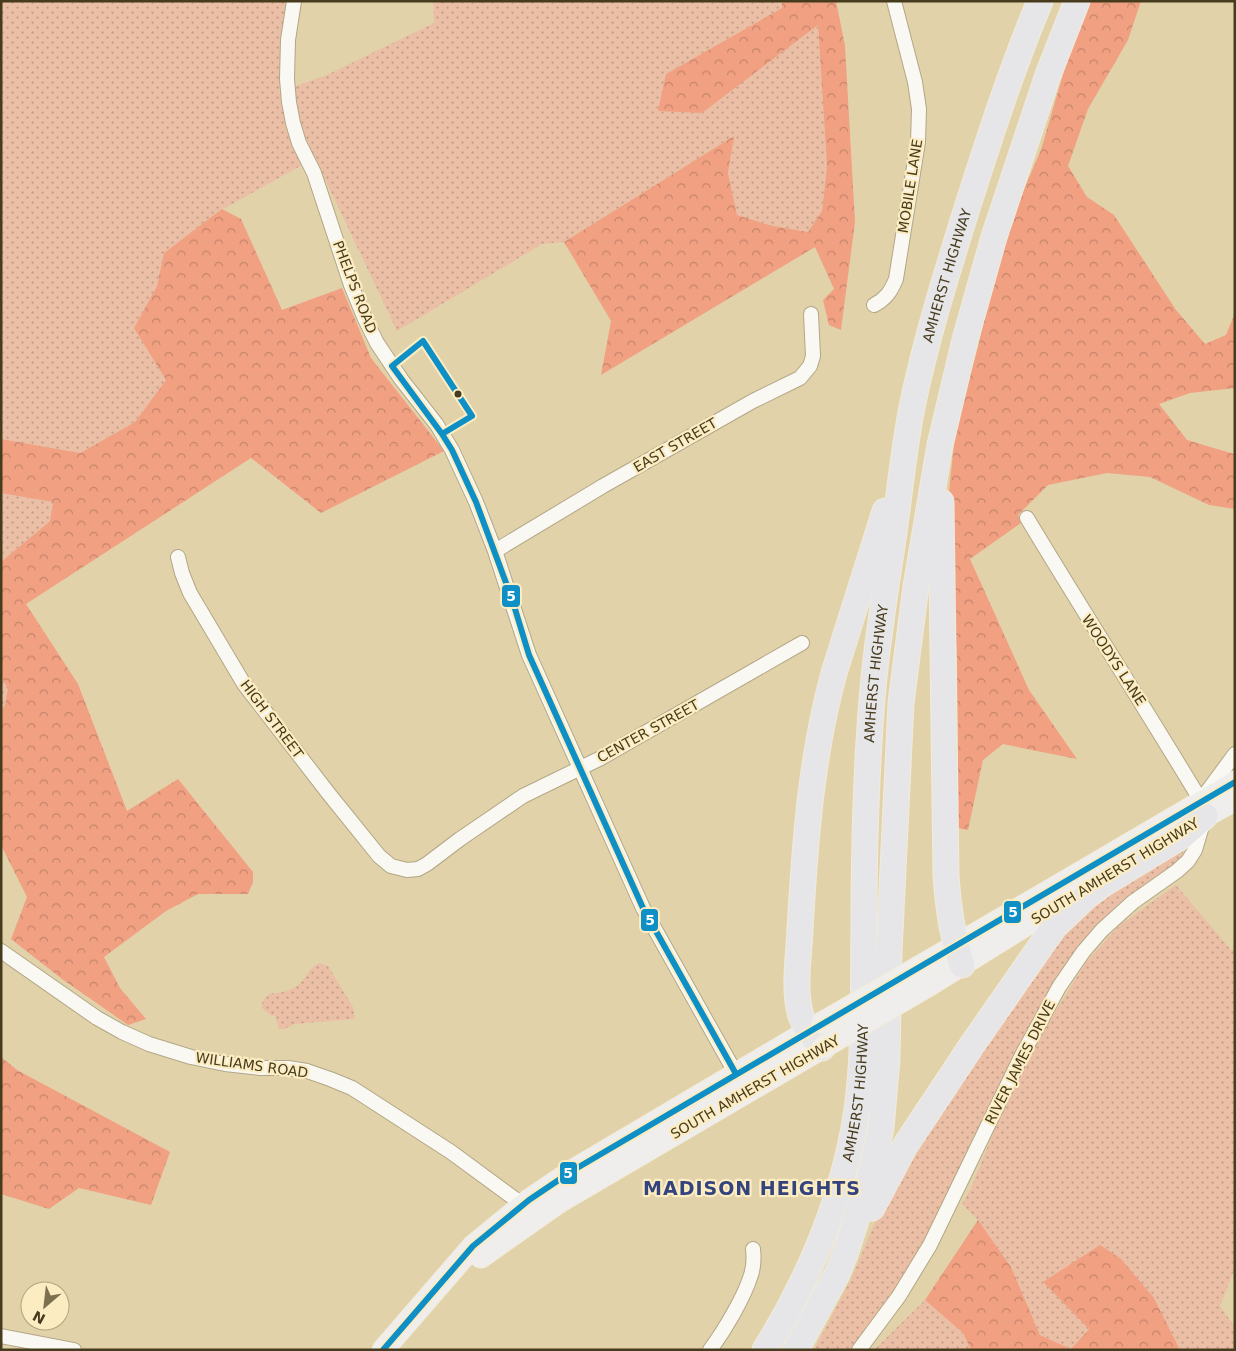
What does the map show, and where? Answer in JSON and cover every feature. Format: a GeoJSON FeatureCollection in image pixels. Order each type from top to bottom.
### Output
{"type":"FeatureCollection","features":[{"type":"Feature","properties":{"kind":"highway","name":"AMHERST HIGHWAY"},"geometry":{"type":"LineString","coordinates":[[765,1350],[802,1285],[821,1241],[834,1205],[847,1158],[856,1111],[863,1009],[864,839],[873,693],[911,410],[931,326],[951,258],[1022,43],[1040,1]]}},
{"type":"Feature","properties":{"kind":"highway","name":"AMHERST HIGHWAY"},"geometry":{"type":"LineString","coordinates":[[796,1350],[836,1274],[865,1194],[881,1128],[887,1059],[889,952],[901,703],[916,586],[940,445],[965,340],[994,237],[1048,75],[1077,1]]}},
{"type":"Feature","properties":{"kind":"highway"},"geometry":{"type":"LineString","coordinates":[[954,390],[941,500],[946,875],[948,901],[959,955]]}},
{"type":"Feature","properties":{"kind":"highway"},"geometry":{"type":"LineString","coordinates":[[818,1034],[801,1017],[797,981],[803,864],[813,773],[834,672],[887,505],[911,410]]}},
{"type":"Feature","properties":{"kind":"highway"},"geometry":{"type":"LineString","coordinates":[[836,1274],[905,1146],[1054,927],[1103,884],[1182,836],[1203,809]]}},
{"type":"Feature","properties":{"kind":"main road","name":"SOUTH AMHERST HIGHWAY"},"geometry":{"type":"LineString","coordinates":[[818,1034],[931,984],[959,955],[1182,829],[1235,782]]}},
{"type":"Feature","properties":{"kind":"main road","name":"SOUTH AMHERST HIGHWAY"},"geometry":{"type":"LineString","coordinates":[[1203,809],[1235,800]]}},
{"type":"Feature","properties":{"kind":"main road","name":"SOUTH AMHERST HIGHWAY"},"geometry":{"type":"LineString","coordinates":[[435,1288],[462,1272],[494,1247],[559,1202],[931,960],[959,955]]}},
{"type":"Feature","properties":{"kind":"main road","name":"SOUTH AMHERST HIGHWAY"},"geometry":{"type":"LineString","coordinates":[[383,1350],[473,1246],[523,1205],[572,1171],[741,1083]]}},
{"type":"Feature","properties":{"kind":"street","name":"PHELPS ROAD"},"geometry":{"type":"LineString","coordinates":[[294,1],[288,40],[287,79],[293,123],[299,143],[314,173],[351,285],[365,320],[377,344],[401,379],[437,425],[452,450],[476,502],[495,551],[529,655],[643,908],[741,1083]]}},
{"type":"Feature","properties":{"kind":"street","name":"MOBILE LANE"},"geometry":{"type":"LineString","coordinates":[[874,305],[887,296],[896,279],[918,142],[919,109],[915,82],[894,1]]}},
{"type":"Feature","properties":{"kind":"street","name":"EAST STREET"},"geometry":{"type":"LineString","coordinates":[[495,551],[603,486],[753,401],[800,378],[810,366],[813,356],[812,314]]}},
{"type":"Feature","properties":{"kind":"street","name":"WOODYS LANE"},"geometry":{"type":"LineString","coordinates":[[1027,518],[1072,594],[1151,717],[1203,809]]}},
{"type":"Feature","properties":{"kind":"street","name":"HIGH STREET"},"geometry":{"type":"LineString","coordinates":[[178,556],[190,593],[244,684],[328,794],[379,856],[391,866]]}},
{"type":"Feature","properties":{"kind":"street","name":"CENTER STREET"},"geometry":{"type":"LineString","coordinates":[[391,866],[407,870],[418,869],[524,796],[600,758],[802,643]]}},
{"type":"Feature","properties":{"kind":"street","name":"RIVER JAMES DRIVE"},"geometry":{"type":"LineString","coordinates":[[859,1350],[899,1296],[930,1245],[1021,1057],[1064,980],[1102,930],[1133,902],[1188,861],[1195,850],[1203,809],[1235,754]]}},
{"type":"Feature","properties":{"kind":"street","name":"WILLIAMS ROAD"},"geometry":{"type":"LineString","coordinates":[[1,951],[97,1018],[149,1044],[191,1057],[225,1064],[260,1068],[288,1068],[307,1072],[330,1078],[352,1088],[452,1152],[523,1205]]}},
{"type":"Feature","properties":{"kind":"street"},"geometry":{"type":"LineString","coordinates":[[710,1350],[735,1310],[751,1277],[754,1263],[753,1249]]}},
{"type":"Feature","properties":{"kind":"street"},"geometry":{"type":"LineString","coordinates":[[1,1336],[74,1350]]}},
{"type":"Feature","properties":{"kind":"shaded area"},"geometry":{"type":"Polygon","coordinates":[[[1,1],[286,1],[279,92],[327,75],[434,23],[433,1],[782,1],[782,8],[666,74],[702,113],[818,25],[827,166],[822,211],[808,232],[773,226],[737,215],[728,173],[734,136],[564,242],[542,244],[397,331],[315,158],[223,209],[164,253],[157,286],[134,328],[166,380],[135,422],[79,453],[1,439],[1,1]]]}},
{"type":"Feature","properties":{"kind":"shaded area"},"geometry":{"type":"Polygon","coordinates":[[[1,493],[53,502],[50,521],[1,562],[1,493]]]}},
{"type":"Feature","properties":{"kind":"shaded area"},"geometry":{"type":"Polygon","coordinates":[[[1,677],[8,687],[5,705],[1,710],[1,677]]]}},
{"type":"Feature","properties":{"kind":"shaded area"},"geometry":{"type":"Polygon","coordinates":[[[1182,849],[1183,852],[1179,860],[1089,936],[938,1219],[900,1284],[852,1350],[814,1350],[852,1277],[895,1175],[979,1044],[1086,906],[1182,849]]]}},
{"type":"Feature","properties":{"kind":"shaded area"},"geometry":{"type":"Polygon","coordinates":[[[1176,885],[1231,950],[1235,951],[1235,1268],[1220,1306],[1235,1327],[1235,1350],[1180,1350],[1154,1298],[1089,1328],[1071,1349],[1040,1335],[1011,1267],[978,1220],[962,1204],[971,1188],[995,1129],[1037,1042],[1086,962],[1120,925],[1176,885]]]}},
{"type":"Feature","properties":{"kind":"shaded area"},"geometry":{"type":"Polygon","coordinates":[[[319,963],[328,966],[353,1007],[355,1019],[295,1024],[279,1029],[275,1016],[270,1015],[262,1008],[263,1001],[271,993],[284,992],[297,986],[311,969],[319,963]]]}},
{"type":"Feature","properties":{"kind":"shaded area"},"geometry":{"type":"Polygon","coordinates":[[[925,1300],[963,1333],[971,1350],[874,1350],[925,1300]]]}},
{"type":"Feature","properties":{"kind":"green space"},"geometry":{"type":"Polygon","coordinates":[[[782,1],[836,1],[845,46],[855,222],[841,330],[829,325],[823,300],[834,289],[815,247],[601,375],[611,321],[564,242],[734,136],[728,173],[737,215],[773,226],[808,232],[822,211],[827,166],[818,25],[702,113],[658,111],[666,74],[782,8],[782,1]]]}},
{"type":"Feature","properties":{"kind":"green space"},"geometry":{"type":"Polygon","coordinates":[[[1090,1],[1141,1],[1128,40],[1088,109],[1068,166],[1087,197],[1114,215],[1176,310],[1205,344],[1226,335],[1235,313],[1235,388],[1190,393],[1159,404],[1187,440],[1234,454],[1235,509],[1209,505],[1150,477],[1107,473],[1048,485],[1018,515],[1021,523],[970,559],[1029,690],[1077,759],[1003,744],[983,760],[968,830],[958,828],[957,657],[948,500],[956,426],[978,347],[1003,237],[1041,150],[1075,33],[1090,1]]]}},
{"type":"Feature","properties":{"kind":"green space"},"geometry":{"type":"Polygon","coordinates":[[[222,209],[241,219],[282,310],[342,288],[371,358],[444,451],[321,513],[251,458],[26,604],[78,684],[127,811],[178,779],[253,872],[253,882],[248,894],[198,894],[166,911],[104,957],[120,988],[146,1019],[128,1025],[62,979],[11,939],[27,897],[1,845],[1,710],[5,705],[8,688],[1,677],[1,562],[50,521],[53,502],[1,493],[1,439],[80,453],[135,422],[166,380],[134,328],[157,286],[164,253],[222,209]]]}},
{"type":"Feature","properties":{"kind":"green space"},"geometry":{"type":"Polygon","coordinates":[[[1,1057],[17,1070],[170,1152],[151,1205],[79,1188],[49,1209],[1,1194],[1,1057]]]}},
{"type":"Feature","properties":{"kind":"green space"},"geometry":{"type":"Polygon","coordinates":[[[978,1220],[1011,1267],[1040,1335],[1071,1349],[1089,1329],[1043,1282],[1100,1245],[1121,1259],[1154,1298],[1180,1350],[971,1350],[963,1333],[925,1300],[978,1220]]]}},
{"type":"Feature","properties":{"kind":"transit line","name":"5"},"geometry":{"type":"LineString","coordinates":[[423,341],[472,416],[442,434],[392,366],[423,341]]}},
{"type":"Feature","properties":{"kind":"transit line","name":"5"},"geometry":{"type":"LineString","coordinates":[[442,434],[452,450],[476,502],[512,599],[529,655],[643,908],[736,1074]]}},
{"type":"Feature","properties":{"kind":"transit line","name":"5"},"geometry":{"type":"LineString","coordinates":[[383,1350],[473,1246],[529,1200],[572,1171],[1235,782]]}},
{"type":"Feature","properties":{"kind":"district","name":"MADISON HEIGHTS"},"geometry":{"type":"Point","coordinates":[752,1188]}}]}
